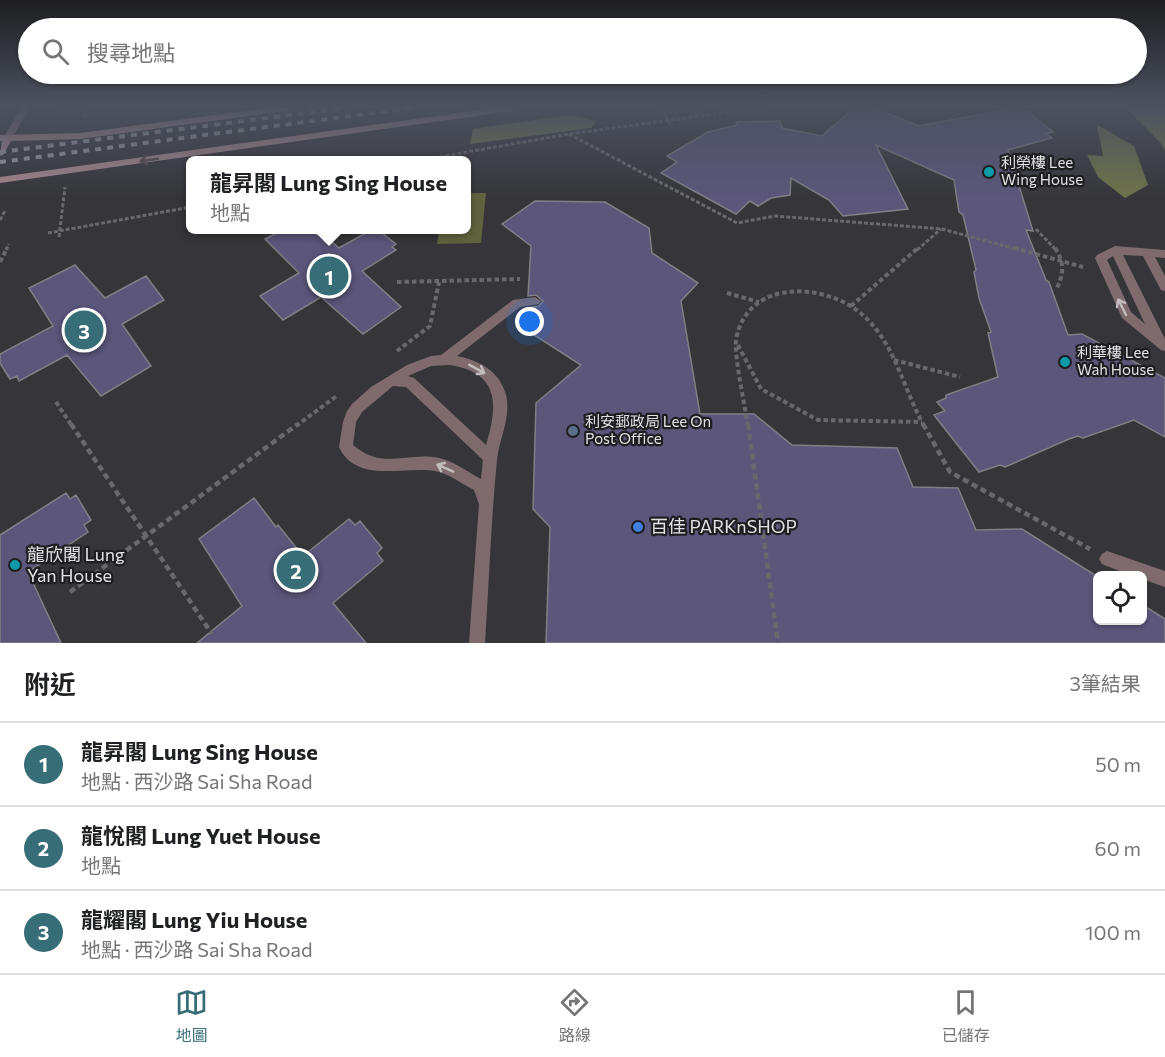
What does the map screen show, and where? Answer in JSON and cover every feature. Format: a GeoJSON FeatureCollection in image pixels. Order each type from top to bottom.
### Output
{"type":"FeatureCollection","features":[{"type":"Feature","properties":{"kind":"main road"},"geometry":{"type":"LineString","coordinates":[[0,153],[4,138],[42,137]]}},
{"type":"Feature","properties":{"kind":"main road"},"geometry":{"type":"LineString","coordinates":[[0,180],[311,137]]}},
{"type":"Feature","properties":{"kind":"street"},"geometry":{"type":"LineString","coordinates":[[1115,250],[1163,344]]}},
{"type":"Feature","properties":{"kind":"street"},"geometry":{"type":"LineString","coordinates":[[1163,344],[1126,315],[1101,258],[1115,250],[1165,254]]}},
{"type":"Feature","properties":{"kind":"street"},"geometry":{"type":"LineString","coordinates":[[1146,251],[1165,287]]}},
{"type":"Feature","properties":{"kind":"street"},"geometry":{"type":"LineString","coordinates":[[442,361],[517,303],[535,302]]}},
{"type":"Feature","properties":{"kind":"street"},"geometry":{"type":"LineString","coordinates":[[477,643],[487,504],[490,458],[501,408],[497,388],[487,374],[464,362],[431,360],[392,380],[369,396],[352,414],[346,447],[358,458],[375,465],[438,464],[479,485],[487,504]]}},
{"type":"Feature","properties":{"kind":"street"},"geometry":{"type":"LineString","coordinates":[[392,380],[409,382],[490,458]]}},
{"type":"Feature","properties":{"kind":"street"},"geometry":{"type":"LineString","coordinates":[[1107,559],[1165,579]]}},
{"type":"Feature","properties":{"kind":"path"},"geometry":{"type":"LineString","coordinates":[[445,156],[552,137]]}},
{"type":"Feature","properties":{"kind":"path"},"geometry":{"type":"LineString","coordinates":[[575,137],[737,223],[774,216],[942,229],[1089,269]]}},
{"type":"Feature","properties":{"kind":"path"},"geometry":{"type":"LineString","coordinates":[[59,237],[68,172]]}},
{"type":"Feature","properties":{"kind":"path"},"geometry":{"type":"LineString","coordinates":[[48,233],[186,208]]}},
{"type":"Feature","properties":{"kind":"path"},"geometry":{"type":"LineString","coordinates":[[0,220],[5,211]]}},
{"type":"Feature","properties":{"kind":"path"},"geometry":{"type":"LineString","coordinates":[[851,307],[942,229]]}},
{"type":"Feature","properties":{"kind":"path"},"geometry":{"type":"LineString","coordinates":[[1036,229],[1051,242],[1062,260],[1063,279],[1056,290]]}},
{"type":"Feature","properties":{"kind":"path"},"geometry":{"type":"LineString","coordinates":[[0,262],[9,244]]}},
{"type":"Feature","properties":{"kind":"path"},"geometry":{"type":"LineString","coordinates":[[397,282],[520,279]]}},
{"type":"Feature","properties":{"kind":"path"},"geometry":{"type":"LineString","coordinates":[[392,354],[430,326],[439,282]]}},
{"type":"Feature","properties":{"kind":"path"},"geometry":{"type":"LineString","coordinates":[[778,643],[736,341],[743,320],[759,302],[780,292],[805,291],[830,296],[867,318],[881,334],[922,422],[950,471],[1107,559]]}},
{"type":"Feature","properties":{"kind":"path"},"geometry":{"type":"LineString","coordinates":[[727,292],[759,302]]}},
{"type":"Feature","properties":{"kind":"path"},"geometry":{"type":"LineString","coordinates":[[736,341],[761,389],[818,420],[922,422]]}},
{"type":"Feature","properties":{"kind":"path"},"geometry":{"type":"LineString","coordinates":[[893,360],[960,377]]}},
{"type":"Feature","properties":{"kind":"path"},"geometry":{"type":"LineString","coordinates":[[70,592],[345,389]]}},
{"type":"Feature","properties":{"kind":"path"},"geometry":{"type":"LineString","coordinates":[[56,402],[212,634]]}},
{"type":"Feature","properties":{"kind":"green space"},"geometry":{"type":"Polygon","coordinates":[[[471,137],[523,137],[470,144],[471,137]]]}},
{"type":"Feature","properties":{"kind":"green space"},"geometry":{"type":"Polygon","coordinates":[[[1099,137],[1118,137],[1134,146],[1148,185],[1125,198],[1098,177],[1087,155],[1103,156],[1099,137]]]}},
{"type":"Feature","properties":{"kind":"green space"},"geometry":{"type":"Polygon","coordinates":[[[1155,137],[1165,137],[1165,150],[1155,137]]]}},
{"type":"Feature","properties":{"kind":"green space"},"geometry":{"type":"Polygon","coordinates":[[[471,193],[486,193],[481,243],[437,244],[438,234],[471,234],[471,193]]]}},
{"type":"Feature","properties":{"kind":"building"},"geometry":{"type":"Polygon","coordinates":[[[699,137],[1051,137],[1008,150],[1033,231],[1026,230],[1046,280],[1049,282],[1068,335],[1082,334],[1165,378],[1165,437],[1134,420],[1083,438],[1078,436],[1069,439],[1005,467],[1000,465],[979,472],[934,415],[945,411],[937,402],[946,398],[946,395],[998,377],[988,333],[991,332],[979,298],[974,272],[976,270],[963,215],[959,212],[954,180],[876,145],[908,209],[843,216],[829,200],[791,178],[790,195],[771,198],[758,206],[750,201],[736,214],[661,173],[677,162],[667,156],[699,137]]]}},
{"type":"Feature","properties":{"kind":"building"},"geometry":{"type":"Polygon","coordinates":[[[535,201],[605,202],[649,228],[652,253],[698,283],[681,301],[700,414],[754,414],[792,445],[897,448],[913,487],[958,488],[976,530],[1022,529],[1093,574],[1093,625],[1147,625],[1147,608],[1165,619],[1165,643],[546,643],[550,527],[533,509],[536,403],[581,365],[525,329],[527,308],[539,306],[543,301],[536,295],[528,296],[531,246],[502,224],[535,201]]]}},
{"type":"Feature","properties":{"kind":"building"},"geometry":{"type":"Polygon","coordinates":[[[275,234],[323,234],[339,248],[364,234],[383,234],[396,244],[392,247],[396,250],[362,271],[401,307],[363,334],[321,297],[283,320],[260,296],[299,273],[265,239],[275,234]]]}},
{"type":"Feature","properties":{"kind":"building"},"geometry":{"type":"Polygon","coordinates":[[[75,265],[105,298],[146,276],[164,300],[122,324],[151,366],[101,396],[67,355],[19,381],[17,376],[10,379],[0,363],[0,354],[53,326],[29,288],[75,265]]]}},
{"type":"Feature","properties":{"kind":"building","name":"龍欣閣 Lung Yan House"},"geometry":{"type":"Polygon","coordinates":[[[66,493],[70,499],[76,495],[91,520],[84,525],[88,532],[28,572],[61,643],[0,643],[0,535],[66,493]]]}},
{"type":"Feature","properties":{"kind":"building"},"geometry":{"type":"Polygon","coordinates":[[[254,498],[276,527],[278,525],[303,556],[349,519],[355,525],[360,521],[382,548],[377,553],[383,561],[333,603],[366,643],[197,643],[242,606],[199,539],[254,498]]]}},
{"type":"Feature","properties":{"kind":"railway"},"geometry":{"type":"LineString","coordinates":[[0,152],[118,137]]}},
{"type":"Feature","properties":{"kind":"railway"},"geometry":{"type":"LineString","coordinates":[[0,162],[190,137]]}},
{"type":"Feature","properties":{"kind":"place","name":"利榮樓 Lee Wing House"},"geometry":{"type":"Point","coordinates":[989,172]}},
{"type":"Feature","properties":{"kind":"place","name":"龍昇閣 Lung Sing House"},"geometry":{"type":"Point","coordinates":[329,276]}},
{"type":"Feature","properties":{"kind":"place","name":"龍耀閣 Lung Yiu House"},"geometry":{"type":"Point","coordinates":[84,330]}},
{"type":"Feature","properties":{"kind":"place","name":"利華樓 Lee Wah House"},"geometry":{"type":"Point","coordinates":[1065,362]}},
{"type":"Feature","properties":{"kind":"place","name":"利安郵政局 Lee On Post Office"},"geometry":{"type":"Point","coordinates":[573,431]}},
{"type":"Feature","properties":{"kind":"place","name":"百佳 PARKnSHOP"},"geometry":{"type":"Point","coordinates":[638,527]}},
{"type":"Feature","properties":{"kind":"place","name":"龍欣閣 Lung Yan House"},"geometry":{"type":"Point","coordinates":[15,565]}},
{"type":"Feature","properties":{"kind":"place","name":"龍悅閣 Lung Yuet House"},"geometry":{"type":"Point","coordinates":[296,570]}}]}
